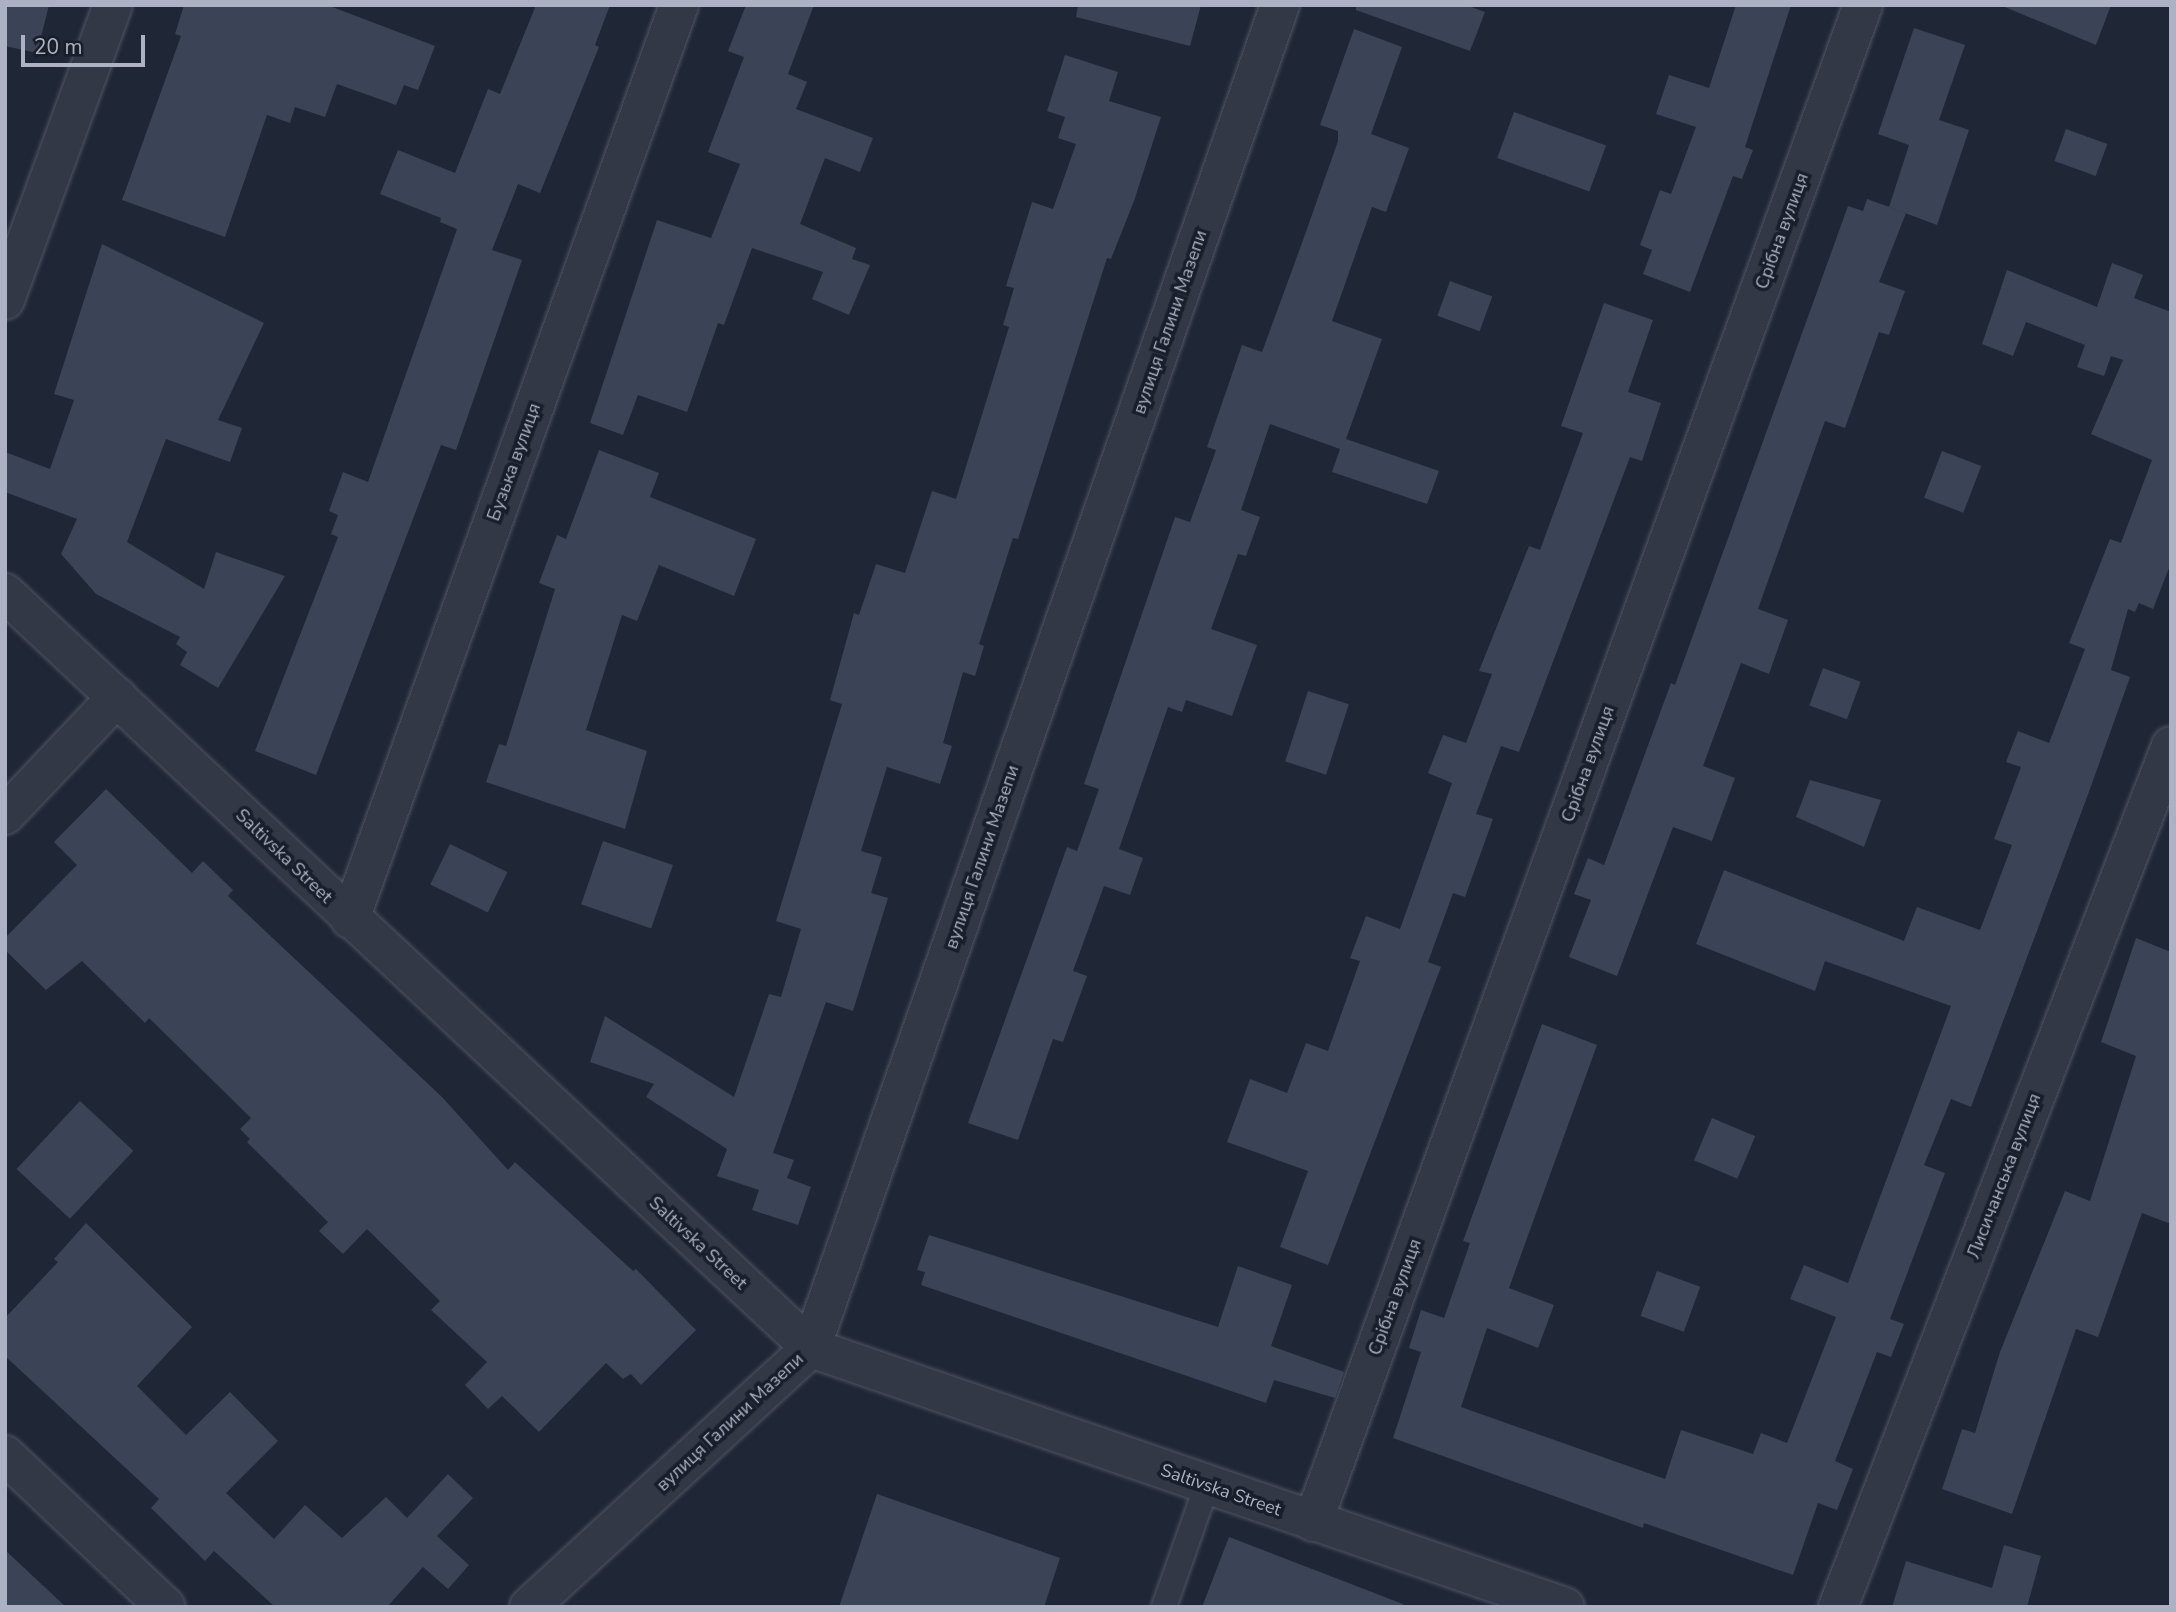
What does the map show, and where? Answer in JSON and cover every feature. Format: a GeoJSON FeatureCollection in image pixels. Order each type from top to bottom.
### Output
{"type":"FeatureCollection","features":[{"type":"Feature","properties":{"kind":"street"},"geometry":{"type":"LineString","coordinates":[[5,300],[113,5]]}},
{"type":"Feature","properties":{"kind":"street","name":"Бузька вулиця"},"geometry":{"type":"LineString","coordinates":[[350,919],[679,5]]}},
{"type":"Feature","properties":{"kind":"street","name":"вулиця Галини Мазепи"},"geometry":{"type":"LineString","coordinates":[[529,1607],[810,1348],[1280,5]]}},
{"type":"Feature","properties":{"kind":"street","name":"Срібна вулиця"},"geometry":{"type":"LineString","coordinates":[[1313,1522],[1863,5]]}},
{"type":"Feature","properties":{"kind":"street","name":"Saltivska Street"},"geometry":{"type":"LineString","coordinates":[[5,593],[810,1348],[1565,1607]]}},
{"type":"Feature","properties":{"kind":"street"},"geometry":{"type":"LineString","coordinates":[[5,816],[117,697]]}},
{"type":"Feature","properties":{"kind":"street","name":"Лисичанська вулиця"},"geometry":{"type":"LineString","coordinates":[[1838,1607],[2171,746]]}},
{"type":"Feature","properties":{"kind":"street"},"geometry":{"type":"LineString","coordinates":[[5,1455],[166,1607]]}},
{"type":"Feature","properties":{"kind":"lane"},"geometry":{"type":"LineString","coordinates":[[1164,1607],[1208,1485]]}},
{"type":"Feature","properties":{"kind":"building"},"geometry":{"type":"Polygon","coordinates":[[[5,5],[49,5],[37,53],[5,46],[5,5]]]}},
{"type":"Feature","properties":{"kind":"building"},"geometry":{"type":"Polygon","coordinates":[[[184,5],[327,5],[435,46],[418,90],[404,85],[396,105],[337,84],[325,117],[295,107],[290,123],[267,115],[225,237],[122,200],[181,36],[175,34],[184,5]]]}},
{"type":"Feature","properties":{"kind":"building"},"geometry":{"type":"Polygon","coordinates":[[[536,5],[610,5],[595,45],[599,47],[540,193],[518,184],[492,250],[522,260],[456,450],[441,445],[316,775],[255,751],[338,537],[331,534],[338,515],[329,511],[343,472],[368,482],[457,229],[440,222],[441,218],[380,194],[398,150],[455,173],[488,89],[500,94],[536,5]]]}},
{"type":"Feature","properties":{"kind":"building"},"geometry":{"type":"Polygon","coordinates":[[[746,5],[814,5],[788,74],[807,82],[796,109],[873,138],[860,172],[825,158],[800,224],[856,248],[852,259],[870,265],[849,315],[812,299],[823,272],[752,248],[724,325],[718,323],[687,412],[638,395],[623,435],[590,423],[657,220],[711,238],[740,164],[708,152],[744,57],[728,51],[746,5]]]}},
{"type":"Feature","properties":{"kind":"building"},"geometry":{"type":"Polygon","coordinates":[[[1078,5],[1201,5],[1190,46],[1076,17],[1078,5]]]}},
{"type":"Feature","properties":{"kind":"building"},"geometry":{"type":"Polygon","coordinates":[[[1356,5],[1466,5],[1485,12],[1470,51],[1356,10],[1356,5]]]}},
{"type":"Feature","properties":{"kind":"building"},"geometry":{"type":"Polygon","coordinates":[[[1736,5],[1791,5],[1745,147],[1753,150],[1742,179],[1733,176],[1690,292],[1643,274],[1652,250],[1640,245],[1660,190],[1671,194],[1696,127],[1656,114],[1669,75],[1709,88],[1736,5]]]}},
{"type":"Feature","properties":{"kind":"building"},"geometry":{"type":"Polygon","coordinates":[[[2000,5],[2111,5],[2096,45],[2000,5]]]}},
{"type":"Feature","properties":{"kind":"building"},"geometry":{"type":"Polygon","coordinates":[[[1914,28],[1965,45],[1939,120],[1969,130],[1937,225],[1889,207],[1909,145],[1878,134],[1914,28]]]}},
{"type":"Feature","properties":{"kind":"building"},"geometry":{"type":"Polygon","coordinates":[[[1354,29],[1402,47],[1371,134],[1409,148],[1386,212],[1372,207],[1332,321],[1382,339],[1346,439],[1439,471],[1427,504],[1332,472],[1340,449],[1270,424],[1241,510],[1260,517],[1246,556],[1238,554],[1211,629],[1257,645],[1243,685],[1232,716],[1186,700],[1182,712],[1168,707],[1119,849],[1143,858],[1130,895],[1104,886],[1073,971],[1087,976],[1063,1042],[1053,1039],[1018,1140],[968,1123],[1067,847],[1077,851],[1099,789],[1084,784],[1175,517],[1190,522],[1216,450],[1207,447],[1242,345],[1262,352],[1338,141],[1338,131],[1320,125],[1354,29]]]}},
{"type":"Feature","properties":{"kind":"building"},"geometry":{"type":"Polygon","coordinates":[[[1065,55],[1118,72],[1109,101],[1161,117],[1134,201],[1111,259],[1107,258],[1018,539],[1013,538],[979,644],[984,646],[975,676],[963,672],[943,743],[952,746],[940,784],[887,767],[861,851],[882,857],[871,893],[888,898],[853,1011],[826,1002],[773,1153],[794,1160],[787,1178],[811,1187],[798,1225],[752,1210],[759,1190],[717,1176],[727,1149],[646,1097],[654,1084],[590,1062],[605,1016],[734,1097],[769,994],[781,997],[801,929],[776,921],[842,704],[830,700],[854,613],[859,615],[876,564],[905,573],[932,491],[956,499],[1009,327],[1003,325],[1014,288],[1006,286],[1032,202],[1053,209],[1076,144],[1058,138],[1065,117],[1047,111],[1065,55]]]}},
{"type":"Feature","properties":{"kind":"building"},"geometry":{"type":"Polygon","coordinates":[[[1514,112],[1606,146],[1589,192],[1497,158],[1514,112]]]}},
{"type":"Feature","properties":{"kind":"building"},"geometry":{"type":"Polygon","coordinates":[[[2066,129],[2107,144],[2096,176],[2054,161],[2066,129]]]}},
{"type":"Feature","properties":{"kind":"building"},"geometry":{"type":"Polygon","coordinates":[[[1867,199],[1906,213],[1879,282],[1905,291],[1889,335],[1879,332],[1845,428],[1825,421],[1758,609],[1788,620],[1769,674],[1741,663],[1703,766],[1735,778],[1712,841],[1673,827],[1617,976],[1569,957],[1591,900],[1574,894],[1588,858],[1604,865],[1671,683],[1675,685],[1848,206],[1863,211],[1867,199]]]}},
{"type":"Feature","properties":{"kind":"building"},"geometry":{"type":"Polygon","coordinates":[[[102,244],[264,323],[218,420],[242,428],[230,462],[166,439],[127,542],[204,589],[216,552],[285,576],[218,688],[180,665],[187,652],[176,644],[180,637],[96,594],[61,554],[77,519],[5,492],[5,452],[50,469],[74,400],[54,394],[102,244]]]}},
{"type":"Feature","properties":{"kind":"building"},"geometry":{"type":"Polygon","coordinates":[[[2112,263],[2143,275],[2134,298],[2171,312],[2171,563],[2153,609],[2139,603],[2135,612],[2128,609],[2111,670],[2130,677],[2090,789],[1971,1107],[1951,1099],[1924,1165],[1945,1173],[1890,1319],[1904,1324],[1891,1357],[1877,1352],[1835,1461],[1853,1469],[1837,1510],[1818,1503],[1793,1575],[1644,1523],[1643,1528],[1393,1438],[1421,1352],[1409,1348],[1421,1310],[1444,1318],[1470,1243],[1463,1241],[1542,1024],[1597,1045],[1509,1288],[1554,1305],[1538,1348],[1487,1328],[1461,1407],[1665,1479],[1681,1430],[1753,1454],[1761,1433],[1787,1443],[1836,1317],[1790,1299],[1804,1265],[1848,1283],[1951,1006],[1825,961],[1815,991],[1696,944],[1724,870],[1904,941],[1917,907],[1980,930],[2012,845],[1994,839],[2021,767],[2006,762],[2018,731],[2049,743],[2085,649],[2069,643],[2110,539],[2121,543],[2152,460],[2091,434],[2123,360],[2111,356],[2104,376],[2077,367],[2085,345],[2026,322],[2013,356],[1982,344],[2007,270],[2097,307],[2112,263]]]}},
{"type":"Feature","properties":{"kind":"building"},"geometry":{"type":"Polygon","coordinates":[[[1450,281],[1492,296],[1480,331],[1437,316],[1450,281]]]}},
{"type":"Feature","properties":{"kind":"building"},"geometry":{"type":"Polygon","coordinates":[[[1604,303],[1653,320],[1628,392],[1661,403],[1642,461],[1630,457],[1519,752],[1501,746],[1476,814],[1493,819],[1465,897],[1453,893],[1428,962],[1441,967],[1328,1265],[1280,1247],[1308,1171],[1227,1142],[1250,1079],[1287,1093],[1306,1043],[1328,1051],[1360,961],[1350,958],[1366,916],[1400,929],[1452,783],[1428,773],[1443,735],[1466,743],[1492,674],[1479,671],[1529,546],[1540,550],[1583,433],[1561,426],[1604,303]]]}},
{"type":"Feature","properties":{"kind":"building"},"geometry":{"type":"Polygon","coordinates":[[[599,450],[659,473],[650,497],[756,539],[734,596],[659,565],[637,621],[622,615],[586,730],[647,751],[625,829],[486,782],[499,744],[506,746],[555,589],[539,583],[557,535],[566,539],[599,450]]]}},
{"type":"Feature","properties":{"kind":"building"},"geometry":{"type":"Polygon","coordinates":[[[1942,451],[1981,466],[1963,513],[1924,498],[1942,451]]]}},
{"type":"Feature","properties":{"kind":"building"},"geometry":{"type":"Polygon","coordinates":[[[1823,668],[1861,682],[1847,719],[1809,706],[1823,668]]]}},
{"type":"Feature","properties":{"kind":"building"},"geometry":{"type":"Polygon","coordinates":[[[1308,691],[1349,704],[1326,775],[1285,761],[1308,691]]]}},
{"type":"Feature","properties":{"kind":"building"},"geometry":{"type":"Polygon","coordinates":[[[1810,780],[1881,800],[1864,847],[1796,817],[1810,780]]]}},
{"type":"Feature","properties":{"kind":"building"},"geometry":{"type":"Polygon","coordinates":[[[106,789],[192,873],[203,861],[233,890],[228,896],[442,1097],[508,1170],[515,1162],[633,1271],[636,1269],[696,1330],[641,1385],[631,1374],[623,1379],[606,1363],[539,1432],[502,1396],[488,1409],[465,1385],[487,1362],[431,1310],[440,1301],[367,1229],[343,1254],[319,1231],[328,1222],[247,1142],[250,1139],[240,1129],[251,1118],[149,1018],[145,1023],[82,961],[46,990],[5,950],[5,938],[77,865],[54,842],[106,789]]]}},
{"type":"Feature","properties":{"kind":"building"},"geometry":{"type":"Polygon","coordinates":[[[603,841],[673,865],[651,928],[581,904],[603,841]]]}},
{"type":"Feature","properties":{"kind":"building"},"geometry":{"type":"Polygon","coordinates":[[[450,844],[508,872],[488,913],[430,884],[450,844]]]}},
{"type":"Feature","properties":{"kind":"building"},"geometry":{"type":"Polygon","coordinates":[[[2136,938],[2171,952],[2171,1224],[2142,1213],[2098,1337],[2076,1329],[2012,1514],[1942,1489],[1962,1429],[1975,1433],[2000,1352],[2065,1191],[2090,1201],[2136,1056],[2101,1042],[2136,938]]]}},
{"type":"Feature","properties":{"kind":"building"},"geometry":{"type":"Polygon","coordinates":[[[80,1101],[133,1151],[70,1219],[17,1169],[80,1101]]]}},
{"type":"Feature","properties":{"kind":"building"},"geometry":{"type":"Polygon","coordinates":[[[1712,1118],[1755,1136],[1737,1179],[1694,1160],[1712,1118]]]}},
{"type":"Feature","properties":{"kind":"building"},"geometry":{"type":"Polygon","coordinates":[[[86,1223],[192,1327],[137,1386],[186,1435],[230,1392],[278,1441],[226,1493],[274,1539],[305,1505],[342,1538],[386,1497],[407,1518],[448,1474],[473,1498],[437,1536],[469,1565],[448,1589],[423,1567],[387,1607],[275,1607],[214,1551],[205,1561],[151,1508],[159,1499],[5,1356],[5,1318],[58,1262],[54,1259],[86,1223]]]}},
{"type":"Feature","properties":{"kind":"building"},"geometry":{"type":"Polygon","coordinates":[[[929,1235],[1218,1327],[1238,1266],[1292,1285],[1271,1346],[1344,1372],[1335,1398],[1274,1380],[1266,1403],[921,1285],[925,1272],[917,1270],[929,1235]]]}},
{"type":"Feature","properties":{"kind":"building"},"geometry":{"type":"Polygon","coordinates":[[[1657,1271],[1700,1287],[1684,1332],[1641,1316],[1657,1271]]]}},
{"type":"Feature","properties":{"kind":"building"},"geometry":{"type":"Polygon","coordinates":[[[877,1494],[1060,1558],[1044,1607],[839,1607],[877,1494]]]}},
{"type":"Feature","properties":{"kind":"building"},"geometry":{"type":"Polygon","coordinates":[[[1229,1537],[1403,1604],[1403,1607],[1202,1607],[1229,1537]]]}},
{"type":"Feature","properties":{"kind":"building"},"geometry":{"type":"Polygon","coordinates":[[[2004,1545],[2041,1556],[2027,1607],[1892,1607],[1906,1561],[1992,1588],[2004,1545]]]}},
{"type":"Feature","properties":{"kind":"building"},"geometry":{"type":"Polygon","coordinates":[[[5,1550],[66,1607],[5,1607],[5,1550]]]}}]}
